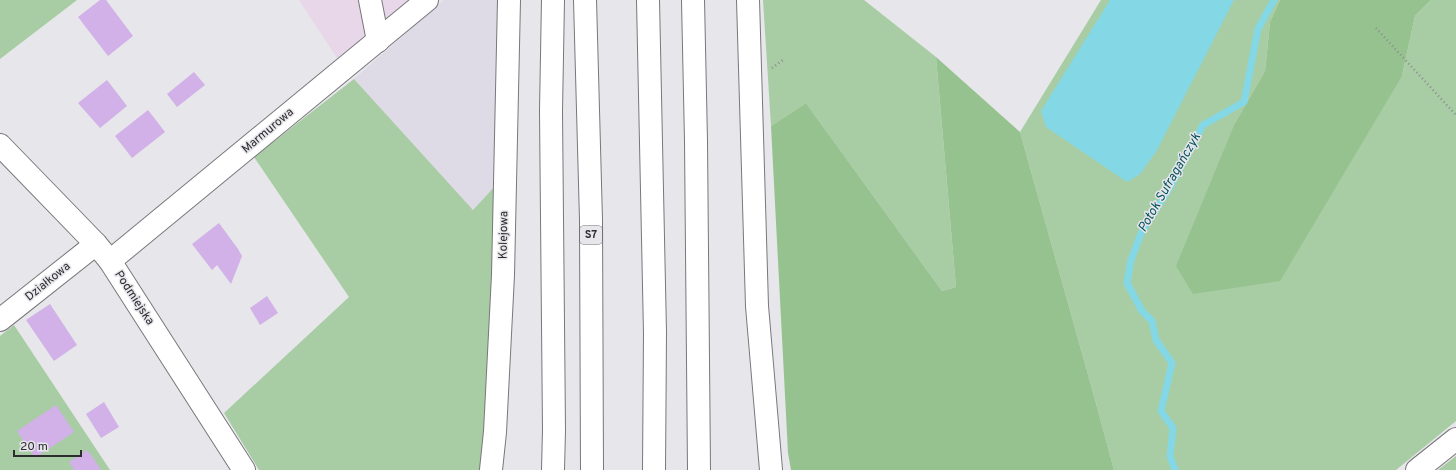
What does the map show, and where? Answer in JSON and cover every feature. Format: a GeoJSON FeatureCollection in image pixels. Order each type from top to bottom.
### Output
{"type":"FeatureCollection","features":[{"type":"Feature","properties":{"kind":"main road"},"geometry":{"type":"LineString","coordinates":[[370,0],[378,41]]}},
{"type":"Feature","properties":{"kind":"main road","name":"Marmurowa"},"geometry":{"type":"LineString","coordinates":[[110,262],[427,0]]}},
{"type":"Feature","properties":{"kind":"main road","name":"Kolejowa"},"geometry":{"type":"LineString","coordinates":[[491,470],[495,432],[503,275],[509,0]]}},
{"type":"Feature","properties":{"kind":"main road"},"geometry":{"type":"LineString","coordinates":[[553,0],[551,119],[554,430],[553,470]]}},
{"type":"Feature","properties":{"kind":"main road","name":"S7"},"geometry":{"type":"LineString","coordinates":[[585,0],[591,220],[592,470]]}},
{"type":"Feature","properties":{"kind":"main road"},"geometry":{"type":"LineString","coordinates":[[648,0],[655,325],[654,470]]}},
{"type":"Feature","properties":{"kind":"main road"},"geometry":{"type":"LineString","coordinates":[[693,0],[699,470]]}},
{"type":"Feature","properties":{"kind":"main road"},"geometry":{"type":"LineString","coordinates":[[748,0],[757,306],[771,470]]}},
{"type":"Feature","properties":{"kind":"main road","name":"Podmiejska"},"geometry":{"type":"LineString","coordinates":[[0,144],[96,244],[110,262],[244,470]]}},
{"type":"Feature","properties":{"kind":"main road","name":"Działkowa"},"geometry":{"type":"LineString","coordinates":[[0,320],[96,244]]}},
{"type":"Feature","properties":{"kind":"main road"},"geometry":{"type":"LineString","coordinates":[[1417,470],[1456,439]]}},
{"type":"Feature","properties":{"kind":"path"},"geometry":{"type":"LineString","coordinates":[[1376,28],[1456,115]]}},
{"type":"Feature","properties":{"kind":"shaded area"},"geometry":{"type":"Polygon","coordinates":[[[299,0],[408,0],[337,58],[299,0]]]}},
{"type":"Feature","properties":{"kind":"shaded area"},"geometry":{"type":"Polygon","coordinates":[[[444,0],[502,0],[496,185],[473,210],[354,79],[444,0]]]}},
{"type":"Feature","properties":{"kind":"green space"},"geometry":{"type":"Polygon","coordinates":[[[0,0],[77,0],[0,59],[0,0]]]}},
{"type":"Feature","properties":{"kind":"green space"},"geometry":{"type":"Polygon","coordinates":[[[763,0],[864,0],[936,57],[956,287],[942,291],[806,103],[771,126],[763,0]]]}},
{"type":"Feature","properties":{"kind":"green space"},"geometry":{"type":"Polygon","coordinates":[[[1101,0],[1280,0],[1270,22],[1265,71],[1235,123],[1402,76],[1415,16],[1431,0],[1456,0],[1456,421],[1396,470],[1114,470],[1020,132],[1101,0]]]}},
{"type":"Feature","properties":{"kind":"green space"},"geometry":{"type":"Polygon","coordinates":[[[1280,0],[1431,0],[1415,16],[1402,76],[1280,281],[1193,294],[1176,266],[1235,123],[1265,71],[1270,22],[1280,0]]]}},
{"type":"Feature","properties":{"kind":"green space"},"geometry":{"type":"Polygon","coordinates":[[[936,57],[1020,132],[1114,470],[791,470],[788,453],[771,126],[806,103],[942,291],[956,287],[936,57]]]}},
{"type":"Feature","properties":{"kind":"green space"},"geometry":{"type":"Polygon","coordinates":[[[354,79],[473,210],[496,185],[484,470],[259,470],[224,413],[349,297],[254,157],[354,79]]]}},
{"type":"Feature","properties":{"kind":"green space"},"geometry":{"type":"Polygon","coordinates":[[[14,325],[110,470],[0,470],[0,336],[14,325]]]}},
{"type":"Feature","properties":{"kind":"green space"},"geometry":{"type":"Polygon","coordinates":[[[1456,456],[1456,470],[1438,470],[1456,456]]]}},
{"type":"Feature","properties":{"kind":"water"},"geometry":{"type":"Polygon","coordinates":[[[1110,0],[1234,0],[1156,152],[1140,174],[1127,182],[1046,127],[1041,111],[1110,0]]]}},
{"type":"Feature","properties":{"kind":"building"},"geometry":{"type":"Polygon","coordinates":[[[100,0],[106,0],[133,36],[108,56],[78,17],[100,0]]]}},
{"type":"Feature","properties":{"kind":"building"},"geometry":{"type":"Polygon","coordinates":[[[194,72],[205,85],[177,107],[167,94],[194,72]]]}},
{"type":"Feature","properties":{"kind":"building"},"geometry":{"type":"Polygon","coordinates":[[[107,80],[127,106],[100,128],[78,103],[107,80]]]}},
{"type":"Feature","properties":{"kind":"building"},"geometry":{"type":"Polygon","coordinates":[[[148,110],[165,132],[132,158],[115,136],[148,110]]]}},
{"type":"Feature","properties":{"kind":"building"},"geometry":{"type":"Polygon","coordinates":[[[219,223],[242,256],[231,284],[217,265],[212,270],[192,244],[219,223]]]}},
{"type":"Feature","properties":{"kind":"building"},"geometry":{"type":"Polygon","coordinates":[[[267,296],[278,313],[260,325],[250,308],[267,296]]]}},
{"type":"Feature","properties":{"kind":"building"},"geometry":{"type":"Polygon","coordinates":[[[50,304],[77,345],[54,361],[26,320],[50,304]]]}},
{"type":"Feature","properties":{"kind":"building"},"geometry":{"type":"Polygon","coordinates":[[[104,402],[119,427],[101,438],[86,414],[104,402]]]}},
{"type":"Feature","properties":{"kind":"building"},"geometry":{"type":"Polygon","coordinates":[[[56,405],[74,432],[35,458],[17,431],[56,405]]]}},
{"type":"Feature","properties":{"kind":"building"},"geometry":{"type":"Polygon","coordinates":[[[87,450],[101,470],[74,470],[69,462],[87,450]]]}},
{"type":"Feature","properties":{"kind":"waterway","name":"Potok Sufragańczyk"},"geometry":{"type":"LineString","coordinates":[[1175,470],[1170,456],[1173,428],[1161,411],[1172,363],[1156,340],[1152,321],[1142,311],[1127,283],[1131,260],[1142,231],[1169,189],[1203,125],[1244,102],[1258,29],[1274,0]]}}]}
